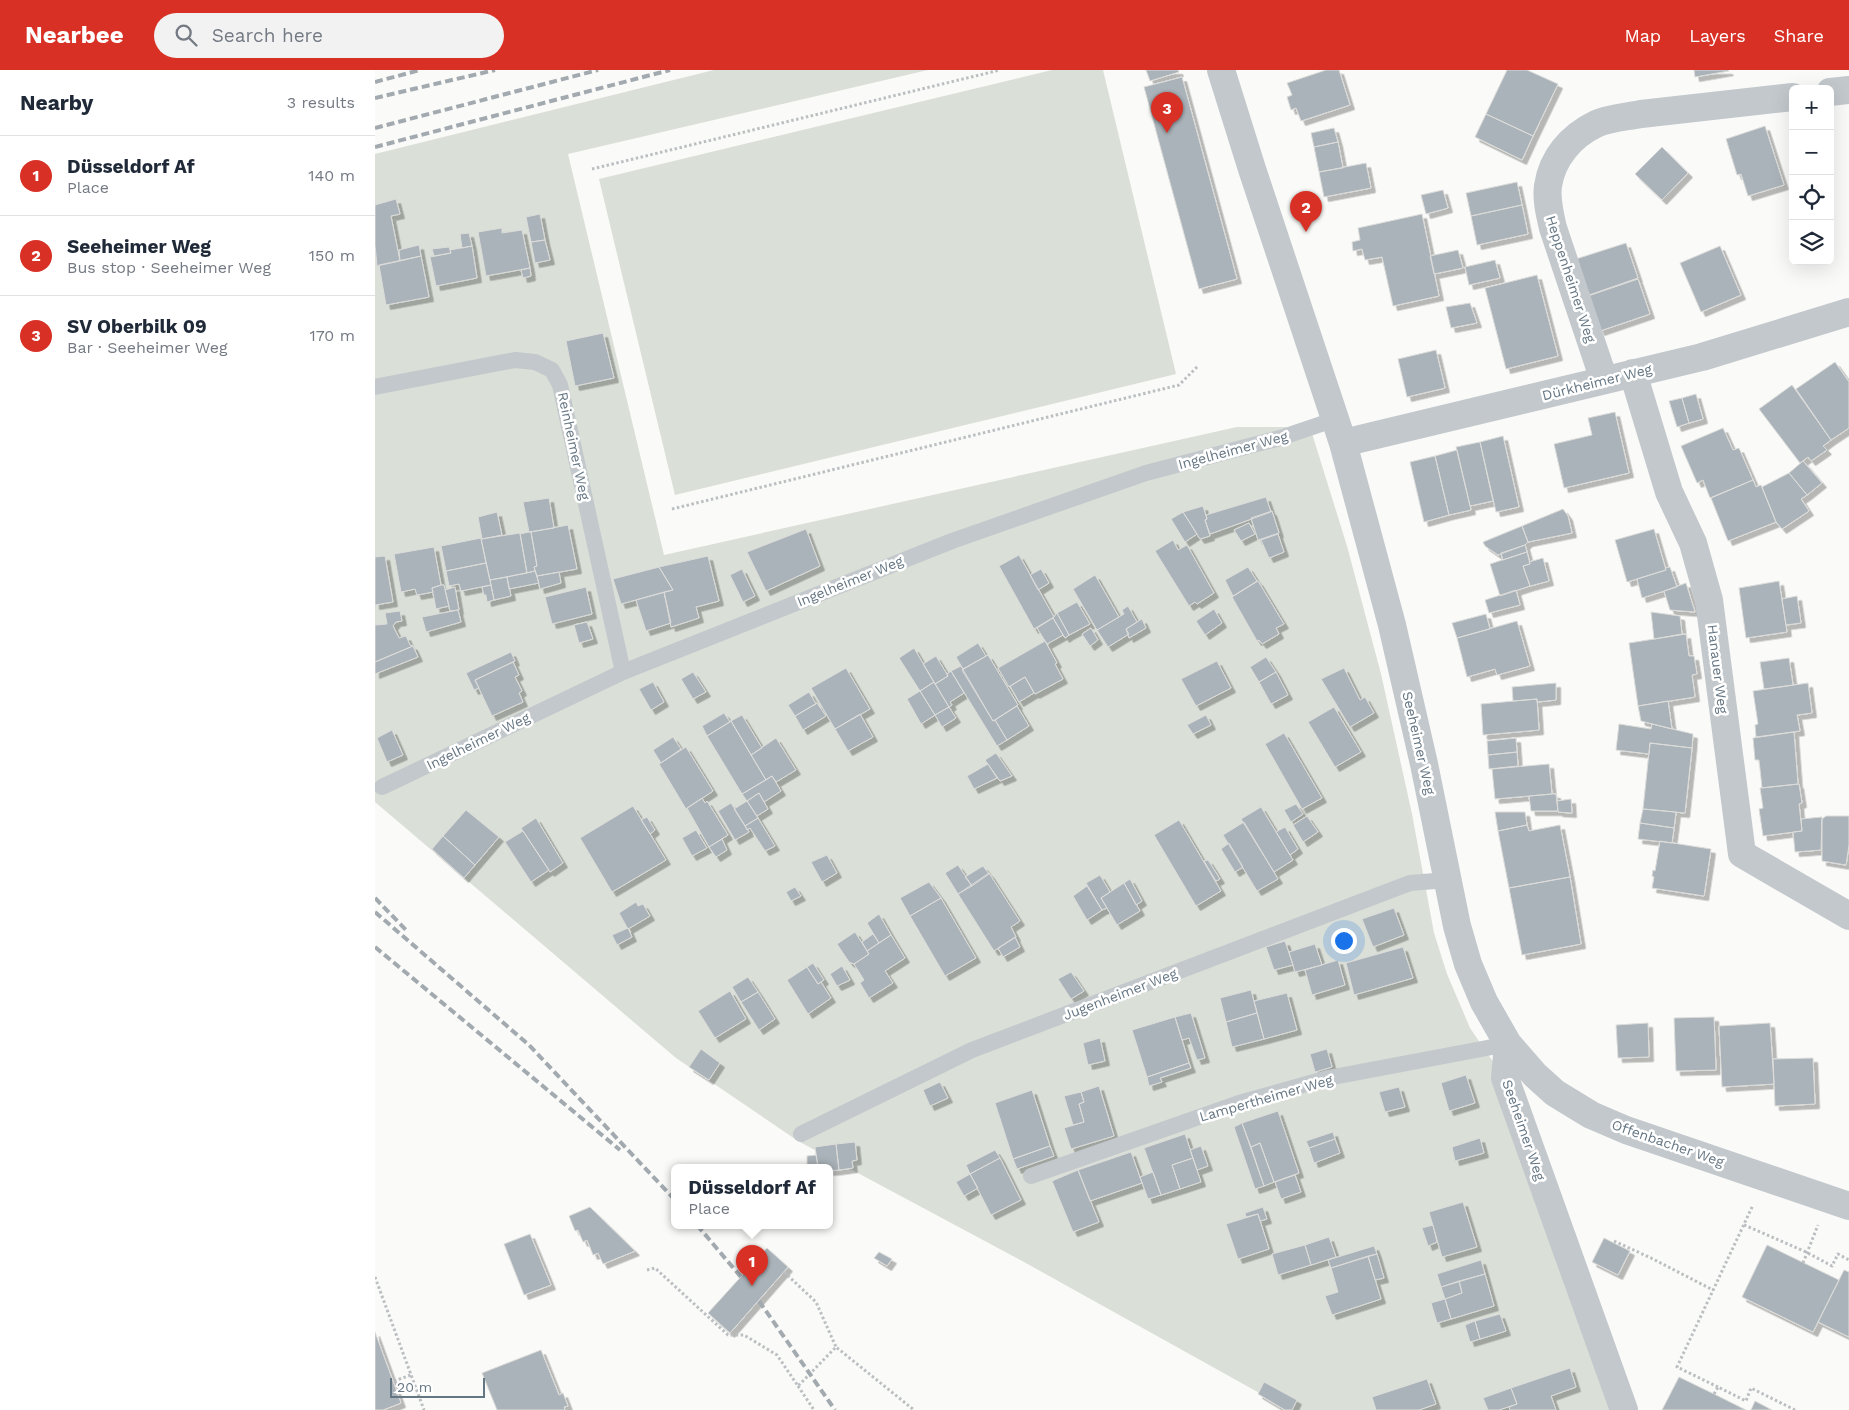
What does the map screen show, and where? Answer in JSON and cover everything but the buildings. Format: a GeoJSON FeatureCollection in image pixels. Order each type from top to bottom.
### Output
{"type":"FeatureCollection","features":[{"type":"Feature","properties":{"kind":"street","name":"Seeheimer Weg"},"geometry":{"type":"LineString","coordinates":[[1221,70],[1251,169],[1340,431],[1392,625],[1425,764],[1457,926],[1468,964],[1484,1002],[1507,1044],[1505,1078],[1624,1410]]}},
{"type":"Feature","properties":{"kind":"street"},"geometry":{"type":"LineString","coordinates":[[1834,92],[1849,90]]}},
{"type":"Feature","properties":{"kind":"street","name":"Heppenheimer Weg"},"geometry":{"type":"LineString","coordinates":[[1604,380],[1553,228],[1548,207],[1548,186],[1562,149],[1576,136],[1596,124],[1617,118],[1789,96]]}},
{"type":"Feature","properties":{"kind":"street","name":"Dürkheimer Weg"},"geometry":{"type":"LineString","coordinates":[[1340,431],[1604,380],[1702,357],[1849,312]]}},
{"type":"Feature","properties":{"kind":"street","name":"Hanauer Weg"},"geometry":{"type":"LineString","coordinates":[[1633,373],[1669,492],[1693,543],[1709,600],[1742,854],[1849,916]]}},
{"type":"Feature","properties":{"kind":"street","name":"Offenbacher Weg"},"geometry":{"type":"LineString","coordinates":[[1507,1044],[1555,1094],[1591,1115],[1626,1130],[1839,1202]]}},
{"type":"Feature","properties":{"kind":"lane","name":"Reinheimer Weg"},"geometry":{"type":"LineString","coordinates":[[375,387],[515,360],[535,362],[552,370],[560,385],[623,672]]}},
{"type":"Feature","properties":{"kind":"lane","name":"Ingelheimer Weg"},"geometry":{"type":"LineString","coordinates":[[382,787],[623,672],[961,538],[1146,473],[1280,438],[1340,431]]}},
{"type":"Feature","properties":{"kind":"lane","name":"Jugenheimer Weg"},"geometry":{"type":"LineString","coordinates":[[801,1134],[972,1050],[1410,883],[1448,880]]}},
{"type":"Feature","properties":{"kind":"lane","name":"Lampertheimer Weg"},"geometry":{"type":"LineString","coordinates":[[1031,1176],[1239,1103],[1328,1078],[1507,1044]]}},
{"type":"Feature","properties":{"kind":"path"},"geometry":{"type":"LineString","coordinates":[[593,169],[1000,70]]}},
{"type":"Feature","properties":{"kind":"path"},"geometry":{"type":"LineString","coordinates":[[672,509],[1179,385],[1198,366]]}},
{"type":"Feature","properties":{"kind":"path"},"geometry":{"type":"LineString","coordinates":[[1766,1177],[1677,1367],[1746,1401],[1751,1388],[1795,1410]]}},
{"type":"Feature","properties":{"kind":"path"},"geometry":{"type":"LineString","coordinates":[[1803,1263],[1806,1252],[1839,1202]]}},
{"type":"Feature","properties":{"kind":"path"},"geometry":{"type":"LineString","coordinates":[[1744,1225],[1806,1252],[1832,1266],[1838,1254],[1849,1260]]}},
{"type":"Feature","properties":{"kind":"path"},"geometry":{"type":"LineString","coordinates":[[1614,1241],[1713,1290]]}},
{"type":"Feature","properties":{"kind":"path"},"geometry":{"type":"LineString","coordinates":[[647,1270],[655,1268],[728,1335],[744,1336],[777,1355],[814,1410]]}},
{"type":"Feature","properties":{"kind":"path"},"geometry":{"type":"LineString","coordinates":[[784,1272],[816,1302],[836,1347],[914,1410]]}},
{"type":"Feature","properties":{"kind":"path"},"geometry":{"type":"LineString","coordinates":[[375,1277],[424,1410]]}},
{"type":"Feature","properties":{"kind":"path"},"geometry":{"type":"LineString","coordinates":[[798,1386],[836,1347]]}},
{"type":"Feature","properties":{"kind":"path"},"geometry":{"type":"LineString","coordinates":[[393,1381],[411,1375]]}},
{"type":"Feature","properties":{"kind":"path"},"geometry":{"type":"LineString","coordinates":[[1714,1394],[1718,1387]]}},
{"type":"Feature","properties":{"kind":"shaded area"},"geometry":{"type":"Polygon","coordinates":[[[714,70],[928,70],[568,154],[664,555],[1237,427],[1310,427],[1347,546],[1381,674],[1412,814],[1434,933],[1447,974],[1470,1028],[1496,1066],[1623,1410],[1290,1410],[1024,1262],[798,1141],[676,1058],[375,802],[375,154],[714,70]]]}},
{"type":"Feature","properties":{"kind":"shaded area"},"geometry":{"type":"Polygon","coordinates":[[[1052,70],[1103,70],[1176,374],[675,495],[599,179],[1052,70]]]}},
{"type":"Feature","properties":{"kind":"railway"},"geometry":{"type":"LineString","coordinates":[[375,82],[420,70]]}},
{"type":"Feature","properties":{"kind":"railway"},"geometry":{"type":"LineString","coordinates":[[375,98],[495,70]]}},
{"type":"Feature","properties":{"kind":"railway"},"geometry":{"type":"LineString","coordinates":[[375,128],[598,70]]}},
{"type":"Feature","properties":{"kind":"railway"},"geometry":{"type":"LineString","coordinates":[[375,147],[670,70]]}},
{"type":"Feature","properties":{"kind":"railway"},"geometry":{"type":"LineString","coordinates":[[375,898],[408,932]]}},
{"type":"Feature","properties":{"kind":"railway"},"geometry":{"type":"LineString","coordinates":[[375,912],[529,1045],[671,1196]]}},
{"type":"Feature","properties":{"kind":"railway"},"geometry":{"type":"LineString","coordinates":[[375,947],[620,1150]]}},
{"type":"Feature","properties":{"kind":"railway"},"geometry":{"type":"LineString","coordinates":[[700,1229],[741,1277]]}},
{"type":"Feature","properties":{"kind":"railway"},"geometry":{"type":"LineString","coordinates":[[759,1301],[835,1410]]}},
{"type":"Feature","properties":{"kind":"place","name":"SV Oberbilk 09"},"geometry":{"type":"Point","coordinates":[1167,133]}},
{"type":"Feature","properties":{"kind":"place","name":"Seeheimer Weg"},"geometry":{"type":"Point","coordinates":[1306,232]}},
{"type":"Feature","properties":{"kind":"place","name":"Düsseldorf Af"},"geometry":{"type":"Point","coordinates":[752,1286]}}]}
